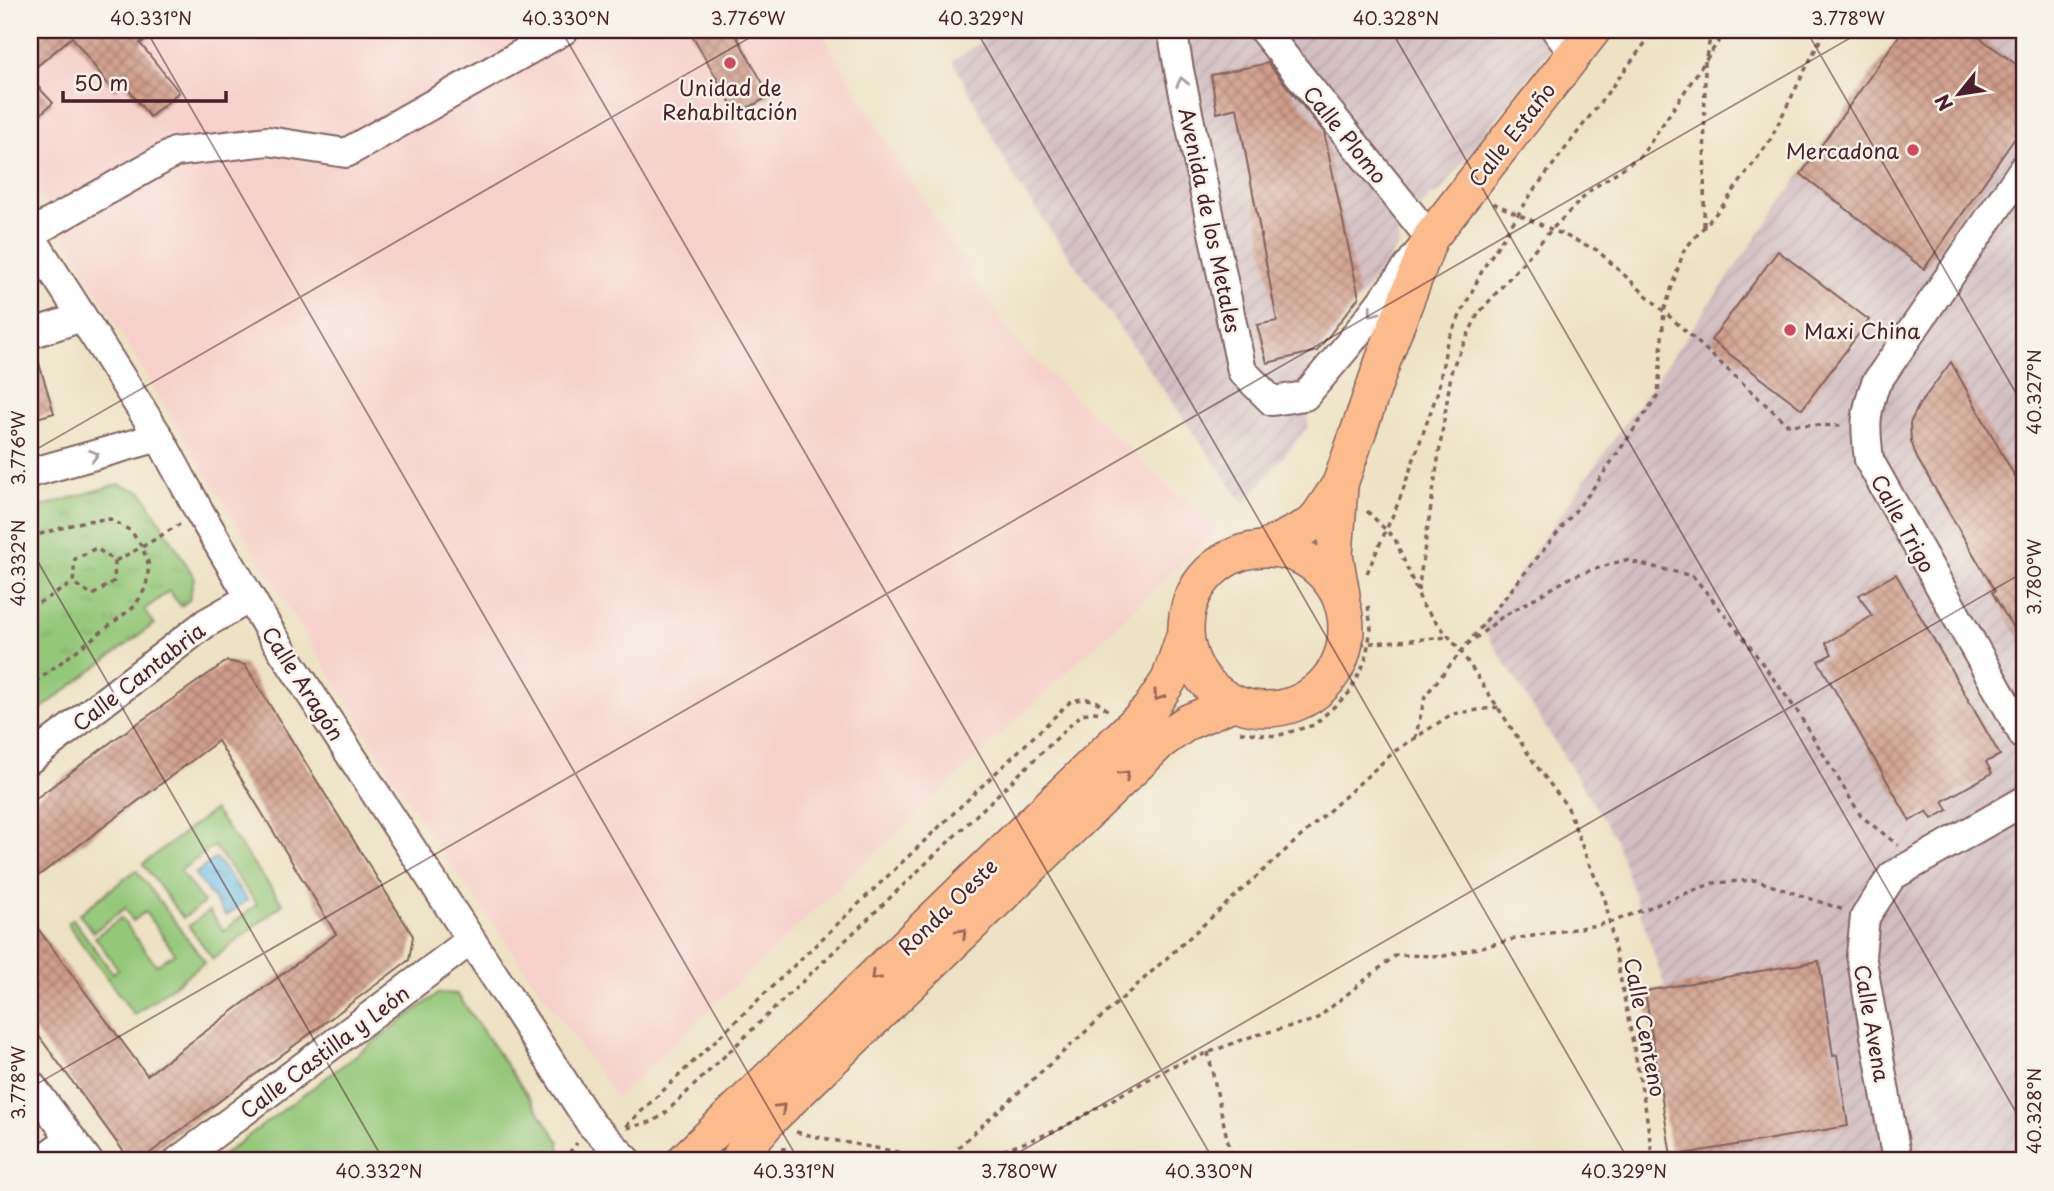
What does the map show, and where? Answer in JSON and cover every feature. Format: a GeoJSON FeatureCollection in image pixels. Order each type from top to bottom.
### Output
{"type":"FeatureCollection","features":[{"type":"Feature","properties":{"kind":"main road","name":"Calle Estaño"},"geometry":{"type":"LineString","coordinates":[[1265,548],[1314,523],[1340,484],[1430,238],[1574,38]]}},
{"type":"Feature","properties":{"kind":"main road","name":"Calle Estaño"},"geometry":{"type":"LineString","coordinates":[[1340,484],[1335,555],[1356,609]]}},
{"type":"Feature","properties":{"kind":"main road"},"geometry":{"type":"LineString","coordinates":[[1265,548],[1292,552],[1316,566],[1356,609],[1339,662],[1326,683],[1306,698],[1283,708],[1258,709],[1235,718],[1199,675],[1189,655],[1185,633],[1188,607],[1198,583],[1216,564],[1239,552],[1265,548]]}},
{"type":"Feature","properties":{"kind":"main road","name":"Ronda Oeste"},"geometry":{"type":"LineString","coordinates":[[684,1161],[1149,710],[1169,680],[1185,633]]}},
{"type":"Feature","properties":{"kind":"main road","name":"Ronda Oeste"},"geometry":{"type":"LineString","coordinates":[[738,1161],[772,1117],[1161,741],[1188,722],[1235,718]]}},
{"type":"Feature","properties":{"kind":"street"},"geometry":{"type":"LineString","coordinates":[[30,234],[176,152],[268,141],[346,153],[564,30]]}},
{"type":"Feature","properties":{"kind":"street","name":"Calle Plomo"},"geometry":{"type":"LineString","coordinates":[[1263,30],[1430,238]]}},
{"type":"Feature","properties":{"kind":"street","name":"Avenida de los Metales"},"geometry":{"type":"LineString","coordinates":[[1175,31],[1179,69],[1242,371],[1272,401]]}},
{"type":"Feature","properties":{"kind":"street","name":"Calle Trigo"},"geometry":{"type":"LineString","coordinates":[[2024,168],[1876,383],[1868,405],[1865,427],[1869,460],[2024,736]]}},
{"type":"Feature","properties":{"kind":"street","name":"Calle Aragón"},"geometry":{"type":"LineString","coordinates":[[30,234],[159,438],[271,633],[591,1124],[628,1161]]}},
{"type":"Feature","properties":{"kind":"street","name":"Calle Estaño"},"geometry":{"type":"LineString","coordinates":[[1272,401],[1305,397],[1430,238]]}},
{"type":"Feature","properties":{"kind":"street"},"geometry":{"type":"LineString","coordinates":[[30,334],[82,317]]}},
{"type":"Feature","properties":{"kind":"street"},"geometry":{"type":"LineString","coordinates":[[30,473],[159,438]]}},
{"type":"Feature","properties":{"kind":"street","name":"Calle Cantabria"},"geometry":{"type":"LineString","coordinates":[[30,759],[206,623],[250,598]]}},
{"type":"Feature","properties":{"kind":"street","name":"Calle Avena"},"geometry":{"type":"LineString","coordinates":[[1897,1161],[1861,955],[1865,917],[1892,876],[2024,801]]}},
{"type":"Feature","properties":{"kind":"street","name":"Calle Castilla y León"},"geometry":{"type":"LineString","coordinates":[[178,1161],[471,940]]}},
{"type":"Feature","properties":{"kind":"street"},"geometry":{"type":"LineString","coordinates":[[30,1084],[88,1161]]}},
{"type":"Feature","properties":{"kind":"street","name":"Calle Aragón"},"geometry":{"type":"LineString","coordinates":[[591,1124],[603,1161]]}},
{"type":"Feature","properties":{"kind":"street"},"geometry":{"type":"LineString","coordinates":[[40,1161],[70,1139]]}},
{"type":"Feature","properties":{"kind":"path"},"geometry":{"type":"LineString","coordinates":[[1364,580],[1399,501],[1438,391],[1447,342],[1484,267],[1518,214],[1655,30]]}},
{"type":"Feature","properties":{"kind":"path"},"geometry":{"type":"LineString","coordinates":[[1704,227],[1705,61],[1712,30]]}},
{"type":"Feature","properties":{"kind":"path"},"geometry":{"type":"LineString","coordinates":[[1418,594],[1452,368],[1478,314],[1552,229],[1592,189],[1642,155],[1726,30]]}},
{"type":"Feature","properties":{"kind":"path"},"geometry":{"type":"LineString","coordinates":[[1415,739],[1425,696],[1589,494],[1658,395],[1664,311],[1684,250],[1724,204],[1769,142],[1825,30]]}},
{"type":"Feature","properties":{"kind":"path"},"geometry":{"type":"LineString","coordinates":[[1466,191],[1597,250],[1787,424],[1865,427]]}},
{"type":"Feature","properties":{"kind":"path","name":"Calle Centeno"},"geometry":{"type":"LineString","coordinates":[[1340,484],[1395,539],[1423,606],[1460,650],[1535,764],[1568,808],[1605,899],[1645,1105],[1653,1161]]}},
{"type":"Feature","properties":{"kind":"path"},"geometry":{"type":"LineString","coordinates":[[115,561],[199,511]]}},
{"type":"Feature","properties":{"kind":"path"},"geometry":{"type":"LineString","coordinates":[[30,537],[85,521],[110,519],[131,531],[142,547],[149,565],[146,587],[135,606],[30,686]]}},
{"type":"Feature","properties":{"kind":"path"},"geometry":{"type":"LineString","coordinates":[[73,583],[75,559],[96,548],[115,561]]}},
{"type":"Feature","properties":{"kind":"path"},"geometry":{"type":"LineString","coordinates":[[1460,650],[1502,617],[1573,576],[1625,560],[1692,576],[1746,641],[1797,711],[1861,816],[1920,861]]}},
{"type":"Feature","properties":{"kind":"path"},"geometry":{"type":"LineString","coordinates":[[73,583],[93,594],[114,581],[115,561]]}},
{"type":"Feature","properties":{"kind":"path"},"geometry":{"type":"LineString","coordinates":[[30,608],[73,583]]}},
{"type":"Feature","properties":{"kind":"path"},"geometry":{"type":"LineString","coordinates":[[1235,718],[1276,736],[1314,724],[1349,693],[1365,662],[1371,629],[1356,609]]}},
{"type":"Feature","properties":{"kind":"path"},"geometry":{"type":"LineString","coordinates":[[1360,644],[1449,637]]}},
{"type":"Feature","properties":{"kind":"path"},"geometry":{"type":"LineString","coordinates":[[1083,698],[1100,703],[1115,717],[1095,712],[1082,714],[662,1116],[651,1122],[623,1129],[1070,702],[1083,698]]}},
{"type":"Feature","properties":{"kind":"path"},"geometry":{"type":"LineString","coordinates":[[943,1161],[1395,751],[1452,714],[1499,707]]}},
{"type":"Feature","properties":{"kind":"path"},"geometry":{"type":"LineString","coordinates":[[785,1130],[943,1161],[979,1160],[1060,1129],[1171,1066],[1253,1036],[1315,1020],[1396,955],[1444,956],[1514,939],[1609,923],[1713,883],[1755,880],[1865,917]]}},
{"type":"Feature","properties":{"kind":"path"},"geometry":{"type":"LineString","coordinates":[[1208,1052],[1232,1161]]}},
{"type":"Feature","properties":{"kind":"shaded area"},"geometry":{"type":"Polygon","coordinates":[[[30,30],[819,30],[890,148],[1016,342],[1156,475],[1218,529],[616,1098],[418,817],[162,402],[30,178],[30,30]]]}},
{"type":"Feature","properties":{"kind":"shaded area"},"geometry":{"type":"Polygon","coordinates":[[[998,30],[1565,30],[1440,192],[1429,197],[1398,234],[1399,245],[1309,367],[1308,427],[1244,504],[1016,181],[953,61],[998,30]]]}},
{"type":"Feature","properties":{"kind":"shaded area"},"geometry":{"type":"Polygon","coordinates":[[[1903,30],[2016,30],[2024,39],[2024,1161],[1707,1161],[1697,1083],[1615,838],[1482,626],[1903,30]]]}},
{"type":"Feature","properties":{"kind":"green space"},"geometry":{"type":"Polygon","coordinates":[[[118,484],[142,492],[194,577],[189,600],[181,606],[169,591],[144,610],[154,624],[30,717],[30,510],[118,484]]]}},
{"type":"Feature","properties":{"kind":"green space"},"geometry":{"type":"Polygon","coordinates":[[[214,810],[283,904],[213,959],[189,926],[209,911],[224,931],[257,904],[214,846],[180,871],[204,903],[183,918],[143,864],[214,810]]]}},
{"type":"Feature","properties":{"kind":"green space"},"geometry":{"type":"Polygon","coordinates":[[[136,870],[205,962],[134,1015],[67,923],[73,919],[113,973],[118,969],[95,937],[121,918],[156,965],[175,953],[145,912],[133,921],[125,908],[93,932],[79,914],[136,870]]]}},
{"type":"Feature","properties":{"kind":"green space"},"geometry":{"type":"Polygon","coordinates":[[[439,993],[457,994],[559,1141],[560,1161],[215,1161],[439,993]]]}},
{"type":"Feature","properties":{"kind":"water"},"geometry":{"type":"Polygon","coordinates":[[[216,858],[247,900],[226,916],[195,874],[216,858]]]}},
{"type":"Feature","properties":{"kind":"building"},"geometry":{"type":"Polygon","coordinates":[[[30,30],[164,30],[140,43],[179,92],[150,117],[124,84],[114,92],[72,37],[30,72],[30,30]]]}},
{"type":"Feature","properties":{"kind":"building","name":"Unidad de Rehabiltación"},"geometry":{"type":"Polygon","coordinates":[[[689,30],[733,30],[770,96],[737,114],[689,30]]]}},
{"type":"Feature","properties":{"kind":"building","name":"Mercadona"},"geometry":{"type":"Polygon","coordinates":[[[1903,30],[1969,30],[2024,70],[2024,125],[1924,269],[1801,174],[1903,30]]]}},
{"type":"Feature","properties":{"kind":"building"},"geometry":{"type":"Polygon","coordinates":[[[1268,63],[1324,132],[1359,297],[1317,351],[1267,363],[1257,325],[1277,321],[1237,108],[1217,113],[1211,75],[1268,63]]]}},
{"type":"Feature","properties":{"kind":"building"},"geometry":{"type":"Polygon","coordinates":[[[30,78],[53,103],[30,123],[30,78]]]}},
{"type":"Feature","properties":{"kind":"building","name":"Maxi China"},"geometry":{"type":"Polygon","coordinates":[[[1778,251],[1869,320],[1802,409],[1711,340],[1778,251]]]}},
{"type":"Feature","properties":{"kind":"building"},"geometry":{"type":"Polygon","coordinates":[[[30,350],[35,350],[54,413],[30,420],[30,350]]]}},
{"type":"Feature","properties":{"kind":"building"},"geometry":{"type":"Polygon","coordinates":[[[1951,362],[2024,493],[2024,647],[1992,592],[1995,591],[1917,458],[1911,441],[1910,423],[1919,405],[1951,362]]]}},
{"type":"Feature","properties":{"kind":"building"},"geometry":{"type":"Polygon","coordinates":[[[1896,574],[2000,755],[1986,762],[1992,773],[1943,801],[1948,810],[1932,819],[1927,811],[1910,821],[1818,661],[1832,654],[1826,643],[1872,616],[1859,595],[1896,574]]]}},
{"type":"Feature","properties":{"kind":"building"},"geometry":{"type":"Polygon","coordinates":[[[227,661],[245,665],[413,936],[409,960],[146,1156],[124,1152],[30,1024],[30,918],[147,1075],[336,934],[218,741],[30,882],[30,803],[115,739],[227,661]]]}},
{"type":"Feature","properties":{"kind":"building"},"geometry":{"type":"Polygon","coordinates":[[[1819,961],[1833,1056],[1837,1055],[1848,1126],[1671,1156],[1645,991],[1819,961]]]}},
{"type":"Feature","properties":{"kind":"place","name":"Unidad de Rehabiltación"},"geometry":{"type":"Point","coordinates":[730,63]}},
{"type":"Feature","properties":{"kind":"place","name":"Mercadona"},"geometry":{"type":"Point","coordinates":[1913,150]}},
{"type":"Feature","properties":{"kind":"place","name":"Maxi China"},"geometry":{"type":"Point","coordinates":[1790,330]}}]}
